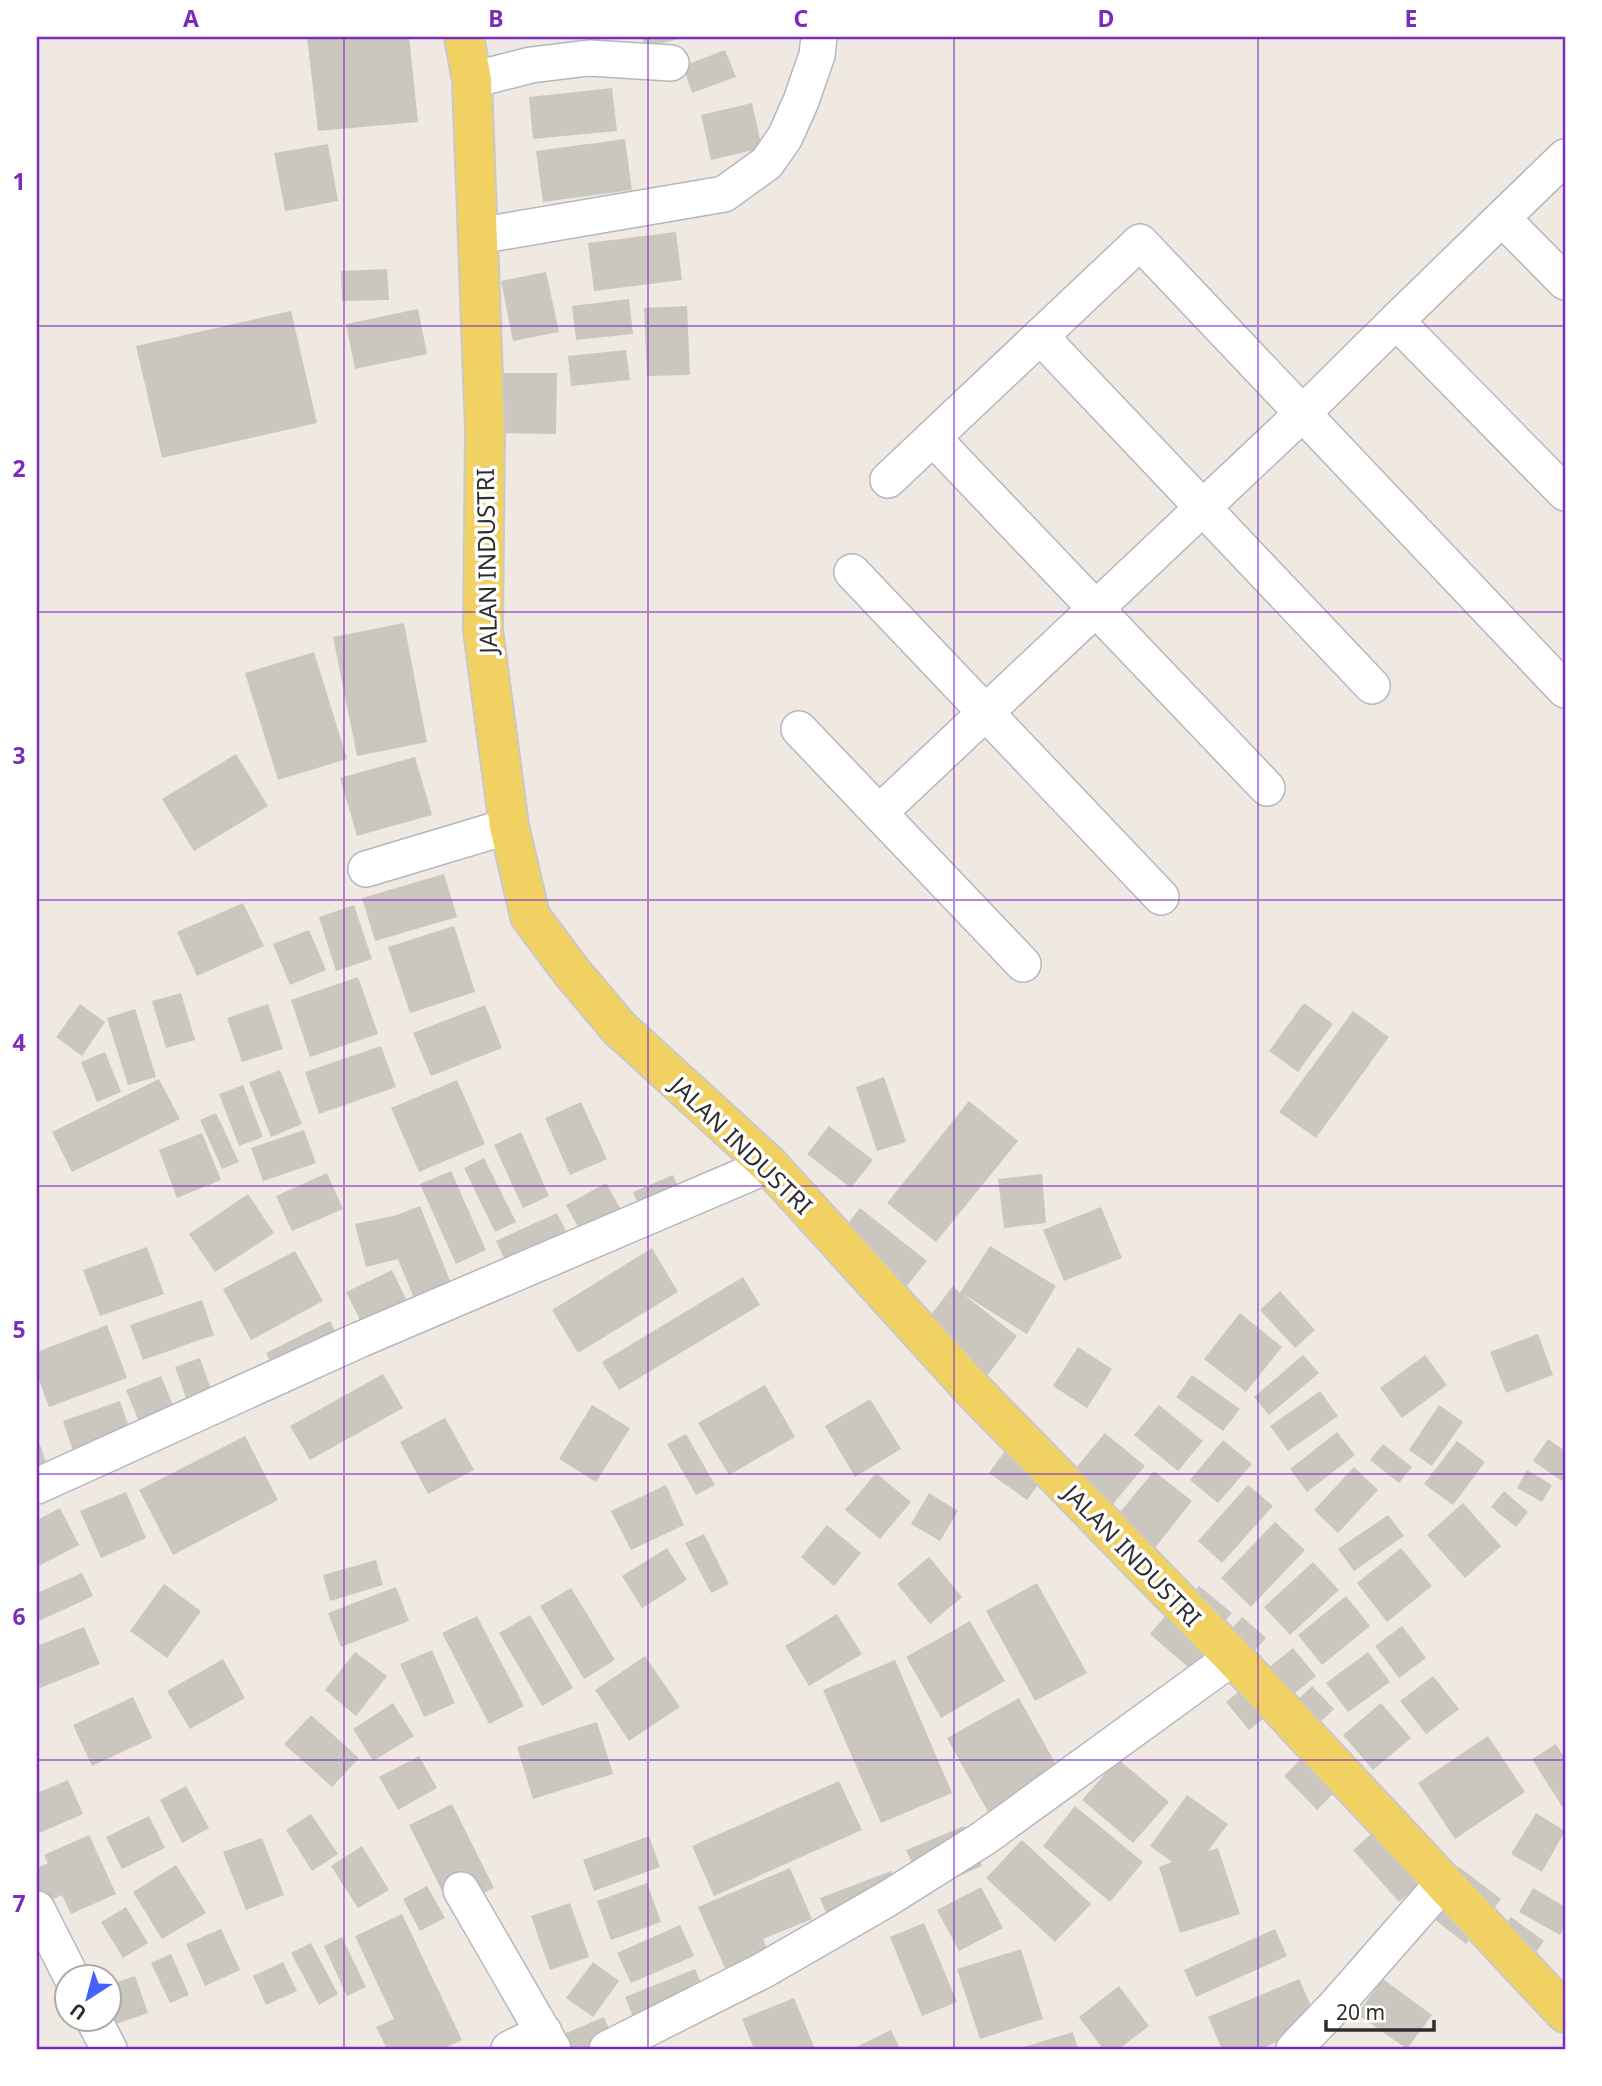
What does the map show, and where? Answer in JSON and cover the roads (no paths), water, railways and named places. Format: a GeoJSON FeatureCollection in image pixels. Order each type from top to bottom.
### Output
{"type":"FeatureCollection","features":[{"type":"Feature","properties":{"kind":"main road","name":"JALAN INDUSTRI"},"geometry":{"type":"LineString","coordinates":[[464,37],[472,80],[485,431],[483,630],[509,826],[530,916],[571,971],[619,1028],[769,1165],[972,1389],[1233,1657],[1565,2013]]}},
{"type":"Feature","properties":{"kind":"street"},"geometry":{"type":"LineString","coordinates":[[478,236],[724,194],[767,163],[785,137],[817,55],[819,37]]}},
{"type":"Feature","properties":{"kind":"street"},"geometry":{"type":"LineString","coordinates":[[472,80],[531,65],[589,58],[671,64]]}},
{"type":"Feature","properties":{"kind":"street"},"geometry":{"type":"LineString","coordinates":[[879,813],[1303,413],[1565,156]]}},
{"type":"Feature","properties":{"kind":"street"},"geometry":{"type":"LineString","coordinates":[[1502,218],[1565,282]]}},
{"type":"Feature","properties":{"kind":"street"},"geometry":{"type":"LineString","coordinates":[[888,480],[1140,242],[1565,690]]}},
{"type":"Feature","properties":{"kind":"street"},"geometry":{"type":"LineString","coordinates":[[1396,321],[1565,493]]}},
{"type":"Feature","properties":{"kind":"street"},"geometry":{"type":"LineString","coordinates":[[1040,337],[1372,686]]}},
{"type":"Feature","properties":{"kind":"street"},"geometry":{"type":"LineString","coordinates":[[933,438],[1267,788]]}},
{"type":"Feature","properties":{"kind":"street"},"geometry":{"type":"LineString","coordinates":[[852,572],[1161,897]]}},
{"type":"Feature","properties":{"kind":"street"},"geometry":{"type":"LineString","coordinates":[[799,729],[1023,964]]}},
{"type":"Feature","properties":{"kind":"street"},"geometry":{"type":"LineString","coordinates":[[366,869],[509,826]]}},
{"type":"Feature","properties":{"kind":"street"},"geometry":{"type":"LineString","coordinates":[[37,1486],[359,1339],[769,1165]]}},
{"type":"Feature","properties":{"kind":"street"},"geometry":{"type":"LineString","coordinates":[[607,2049],[762,1971],[898,1892],[984,1838],[1233,1657]]}},
{"type":"Feature","properties":{"kind":"street"},"geometry":{"type":"LineString","coordinates":[[1294,2049],[1443,1884]]}},
{"type":"Feature","properties":{"kind":"street"},"geometry":{"type":"LineString","coordinates":[[461,1891],[549,2041],[509,2049]]}},
{"type":"Feature","properties":{"kind":"street"},"geometry":{"type":"LineString","coordinates":[[37,1909],[65,1964]]}}]}
